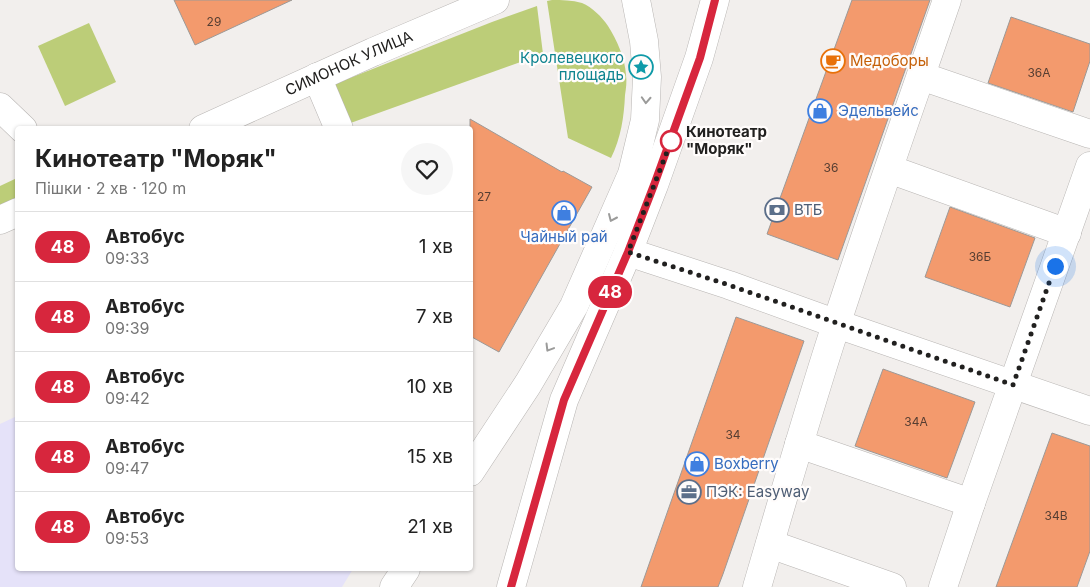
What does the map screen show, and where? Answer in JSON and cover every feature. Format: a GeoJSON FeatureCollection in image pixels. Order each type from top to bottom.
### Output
{"type":"FeatureCollection","features":[{"type":"Feature","properties":{"kind":"main road","name":"СИМОНОК УЛИЦА"},"geometry":{"type":"LineString","coordinates":[[210,126],[495,0]]}},
{"type":"Feature","properties":{"kind":"main road"},"geometry":{"type":"LineString","coordinates":[[473,467],[528,384],[574,306],[632,174],[645,120],[647,77],[644,41],[636,0]]}},
{"type":"Feature","properties":{"kind":"main road"},"geometry":{"type":"LineString","coordinates":[[511,587],[564,400],[628,252],[665,157],[700,58],[715,0]]}},
{"type":"Feature","properties":{"kind":"main road"},"geometry":{"type":"LineString","coordinates":[[757,587],[836,324],[947,0]]}},
{"type":"Feature","properties":{"kind":"main road"},"geometry":{"type":"LineString","coordinates":[[921,76],[1090,134]]}},
{"type":"Feature","properties":{"kind":"main road"},"geometry":{"type":"LineString","coordinates":[[317,77],[338,126]]}},
{"type":"Feature","properties":{"kind":"main road"},"geometry":{"type":"LineString","coordinates":[[0,107],[20,126]]}},
{"type":"Feature","properties":{"kind":"main road"},"geometry":{"type":"LineString","coordinates":[[943,587],[1090,166]]}},
{"type":"Feature","properties":{"kind":"main road"},"geometry":{"type":"LineString","coordinates":[[888,169],[1067,233]]}},
{"type":"Feature","properties":{"kind":"main road"},"geometry":{"type":"LineString","coordinates":[[0,220],[15,213]]}},
{"type":"Feature","properties":{"kind":"main road"},"geometry":{"type":"LineString","coordinates":[[628,252],[729,285],[836,324],[1090,411]]}},
{"type":"Feature","properties":{"kind":"main road"},"geometry":{"type":"LineString","coordinates":[[528,384],[552,384],[564,400]]}},
{"type":"Feature","properties":{"kind":"main road"},"geometry":{"type":"LineString","coordinates":[[799,444],[971,503]]}},
{"type":"Feature","properties":{"kind":"main road"},"geometry":{"type":"LineString","coordinates":[[770,544],[892,587]]}},
{"type":"Feature","properties":{"kind":"main road"},"geometry":{"type":"LineString","coordinates":[[394,587],[405,571]]}},
{"type":"Feature","properties":{"kind":"shaded area"},"geometry":{"type":"Polygon","coordinates":[[[15,417],[15,571],[352,571],[342,587],[0,587],[0,424],[15,417]]]}},
{"type":"Feature","properties":{"kind":"green space"},"geometry":{"type":"Polygon","coordinates":[[[547,1],[574,1],[589,7],[606,23],[620,49],[626,78],[624,111],[617,143],[611,158],[568,138],[547,1]]]}},
{"type":"Feature","properties":{"kind":"green space"},"geometry":{"type":"Polygon","coordinates":[[[537,6],[543,54],[345,125],[332,85],[537,6]]]}},
{"type":"Feature","properties":{"kind":"green space"},"geometry":{"type":"Polygon","coordinates":[[[89,23],[116,82],[65,106],[38,46],[89,23]]]}},
{"type":"Feature","properties":{"kind":"green space"},"geometry":{"type":"Polygon","coordinates":[[[15,179],[15,204],[0,211],[0,186],[15,179]]]}},
{"type":"Feature","properties":{"kind":"building"},"geometry":{"type":"Polygon","coordinates":[[[174,0],[292,0],[195,45],[174,0]]]}},
{"type":"Feature","properties":{"kind":"building"},"geometry":{"type":"Polygon","coordinates":[[[852,0],[930,0],[838,260],[767,234],[852,0]]]}},
{"type":"Feature","properties":{"kind":"building"},"geometry":{"type":"Polygon","coordinates":[[[1011,17],[1090,44],[1090,61],[1073,112],[988,83],[1011,17]]]}},
{"type":"Feature","properties":{"kind":"building"},"geometry":{"type":"Polygon","coordinates":[[[470,119],[562,172],[592,187],[499,352],[473,338],[473,126],[470,126],[470,119]]]}},
{"type":"Feature","properties":{"kind":"building"},"geometry":{"type":"Polygon","coordinates":[[[950,207],[1035,238],[1010,307],[925,277],[950,207]]]}},
{"type":"Feature","properties":{"kind":"building"},"geometry":{"type":"Polygon","coordinates":[[[736,317],[804,341],[723,574],[718,587],[641,587],[736,317]]]}},
{"type":"Feature","properties":{"kind":"building"},"geometry":{"type":"Polygon","coordinates":[[[883,369],[975,402],[947,478],[855,446],[883,369]]]}},
{"type":"Feature","properties":{"kind":"building"},"geometry":{"type":"Polygon","coordinates":[[[1052,433],[1090,446],[1090,551],[1077,587],[996,587],[1052,433]]]}},
{"type":"Feature","properties":{"kind":"bus line","name":"48"},"geometry":{"type":"LineString","coordinates":[[511,587],[564,400],[628,252],[672,139],[700,58],[715,0]]}},
{"type":"Feature","properties":{"kind":"place","name":"Медоборы"},"geometry":{"type":"Point","coordinates":[833,61]}},
{"type":"Feature","properties":{"kind":"place","name":"Кролевецкого площадь"},"geometry":{"type":"Point","coordinates":[641,67]}},
{"type":"Feature","properties":{"kind":"place","name":"Эдельвейс"},"geometry":{"type":"Point","coordinates":[820,111]}},
{"type":"Feature","properties":{"kind":"place","name":"Кинотеатр \"Моряк\""},"geometry":{"type":"Point","coordinates":[671,141]}},
{"type":"Feature","properties":{"kind":"place","name":"ВТБ"},"geometry":{"type":"Point","coordinates":[777,210]}},
{"type":"Feature","properties":{"kind":"place","name":"Чайный рай"},"geometry":{"type":"Point","coordinates":[564,213]}},
{"type":"Feature","properties":{"kind":"place","name":"Boxberry"},"geometry":{"type":"Point","coordinates":[697,464]}},
{"type":"Feature","properties":{"kind":"place","name":"ПЭК: Easyway"},"geometry":{"type":"Point","coordinates":[689,492]}},
{"type":"Feature","properties":{"kind":"route"},"geometry":{"type":"LineString","coordinates":[[671,141],[672,139],[628,252],[729,285],[1013,385],[1055,266]]}}]}
